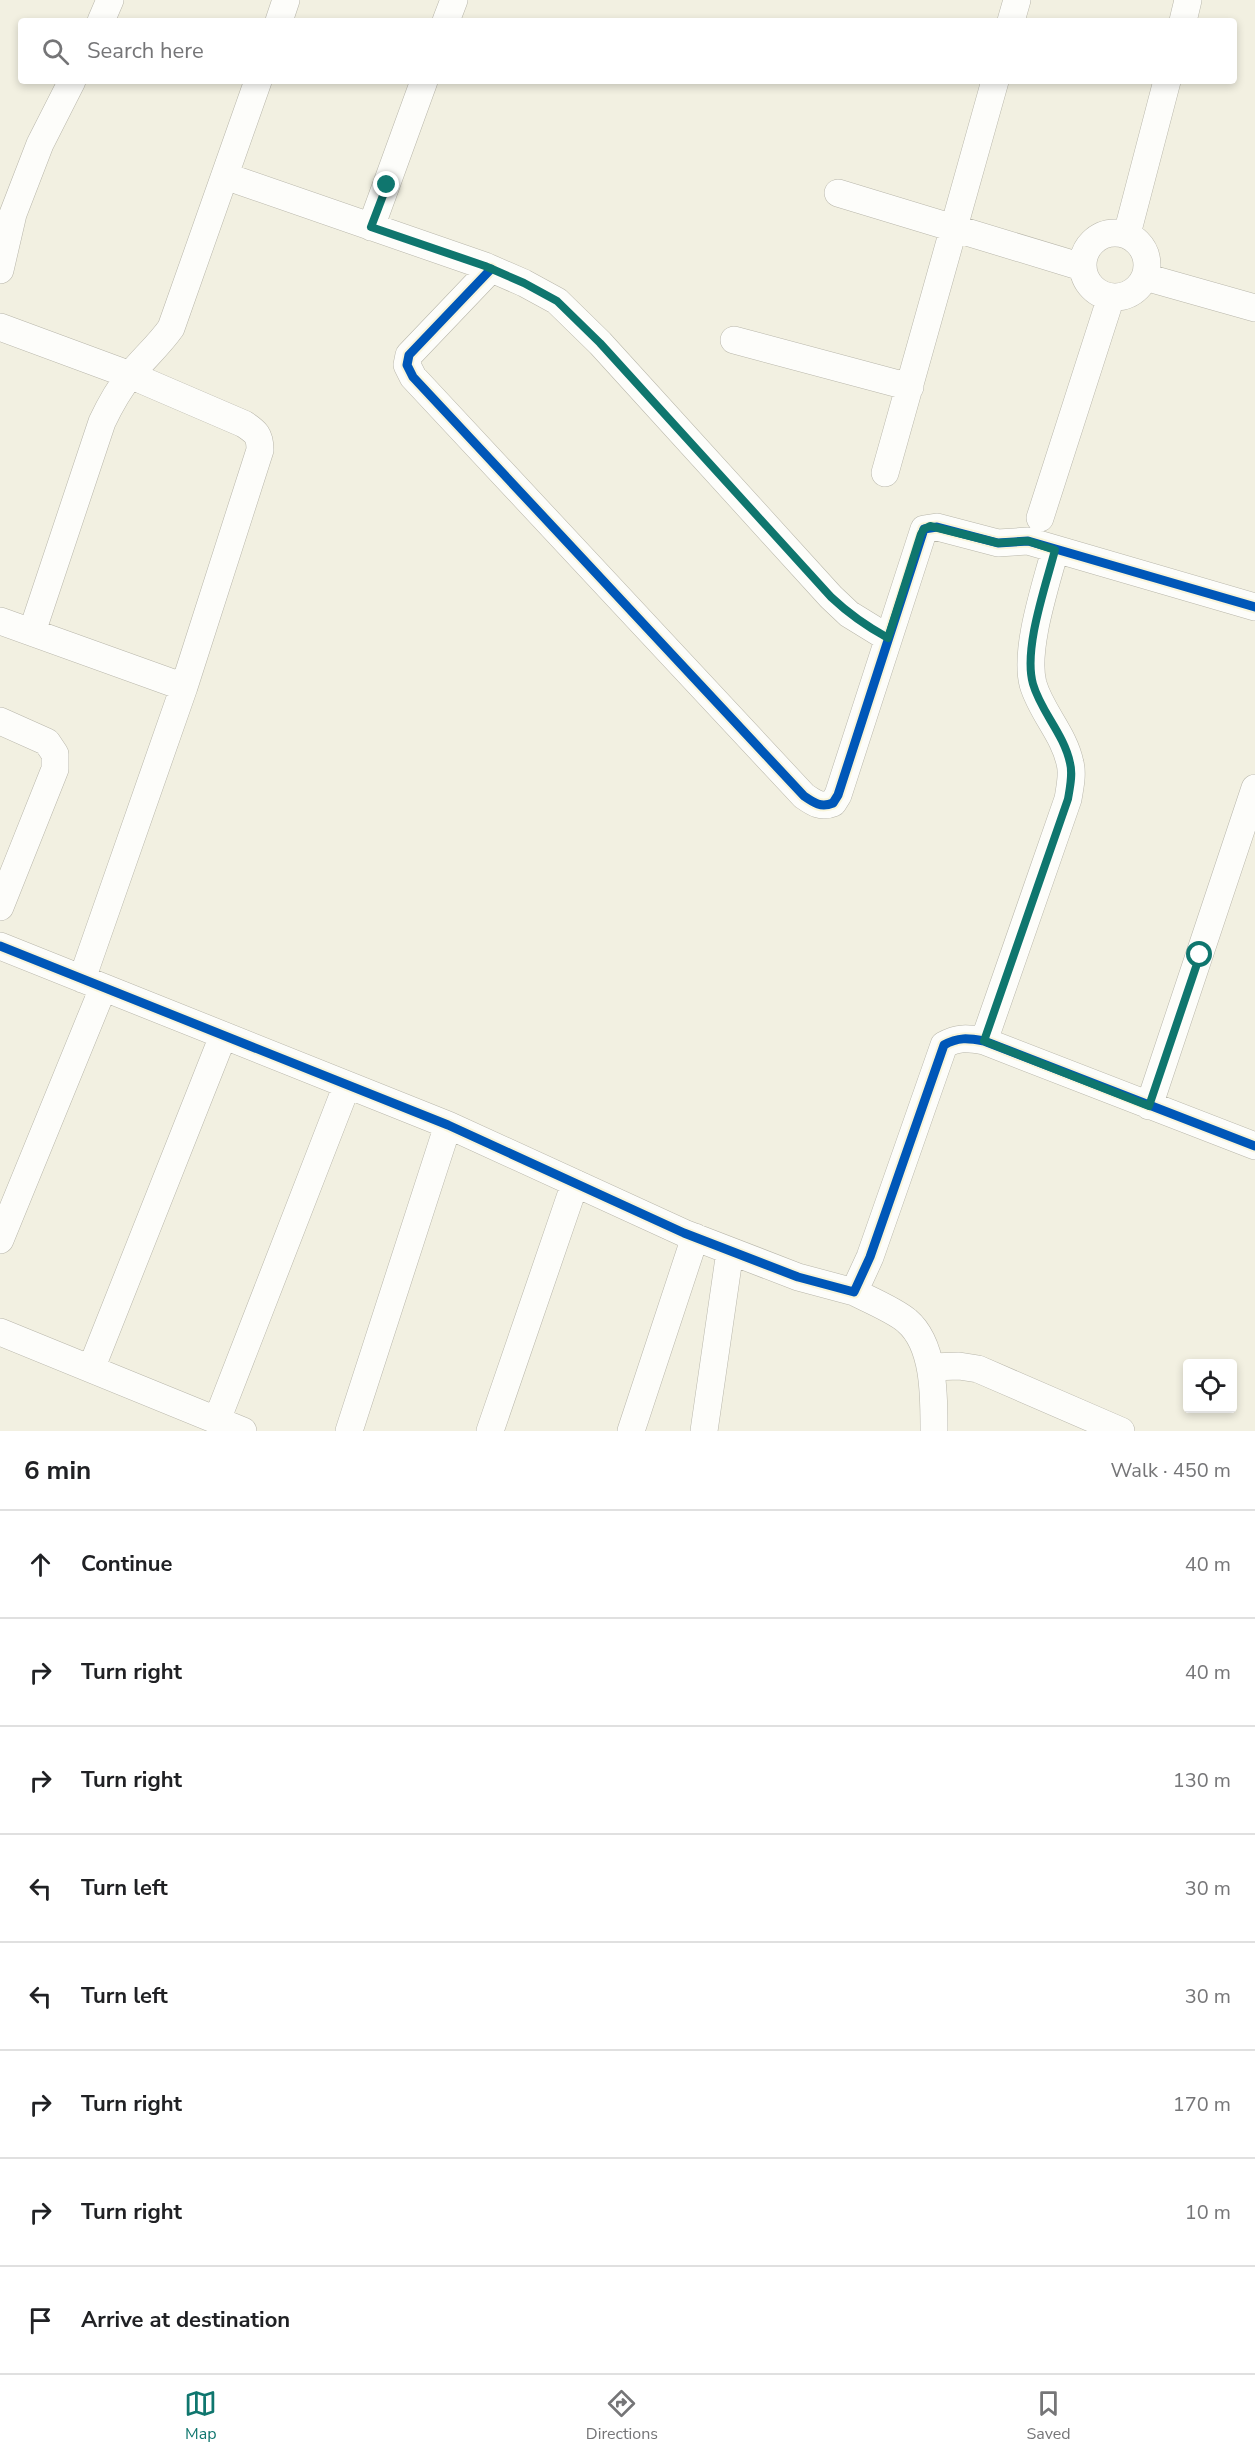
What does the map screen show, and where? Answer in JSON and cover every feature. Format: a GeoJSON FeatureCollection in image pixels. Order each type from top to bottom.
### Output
{"type":"FeatureCollection","features":[{"type":"Feature","properties":{"kind":"street"},"geometry":{"type":"LineString","coordinates":[[102,18],[110,0]]}},
{"type":"Feature","properties":{"kind":"street"},"geometry":{"type":"LineString","coordinates":[[280,18],[286,0]]}},
{"type":"Feature","properties":{"kind":"street"},"geometry":{"type":"LineString","coordinates":[[447,18],[454,0]]}},
{"type":"Feature","properties":{"kind":"street"},"geometry":{"type":"LineString","coordinates":[[1012,18],[1017,0]]}},
{"type":"Feature","properties":{"kind":"street"},"geometry":{"type":"LineString","coordinates":[[1184,18],[1188,0]]}},
{"type":"Feature","properties":{"kind":"street"},"geometry":{"type":"LineString","coordinates":[[0,270],[13,214],[40,144],[70,84]]}},
{"type":"Feature","properties":{"kind":"street"},"geometry":{"type":"LineString","coordinates":[[32,632],[102,422],[113,399],[130,375],[159,346],[171,328],[257,84]]}},
{"type":"Feature","properties":{"kind":"street"},"geometry":{"type":"LineString","coordinates":[[371,227],[423,84]]}},
{"type":"Feature","properties":{"kind":"street"},"geometry":{"type":"LineString","coordinates":[[885,473],[994,84]]}},
{"type":"Feature","properties":{"kind":"street"},"geometry":{"type":"LineString","coordinates":[[1126,234],[1166,84]]}},
{"type":"Feature","properties":{"kind":"street"},"geometry":{"type":"LineString","coordinates":[[225,176],[491,269],[557,301],[600,343],[831,597],[849,614],[888,638]]}},
{"type":"Feature","properties":{"kind":"street"},"geometry":{"type":"LineString","coordinates":[[838,193],[1082,267]]}},
{"type":"Feature","properties":{"kind":"street"},"geometry":{"type":"LineString","coordinates":[[1106,233],[1126,234],[1135,240],[1146,257],[1145,277],[1131,292],[1110,297],[1091,287],[1082,267],[1083,256],[1088,246],[1096,238],[1106,233]]}},
{"type":"Feature","properties":{"kind":"street"},"geometry":{"type":"LineString","coordinates":[[491,269],[409,355],[407,365],[413,377],[795,787],[815,803],[825,806],[833,803],[838,795],[924,529],[937,527],[998,543],[1028,541],[1255,607]]}},
{"type":"Feature","properties":{"kind":"street"},"geometry":{"type":"LineString","coordinates":[[1145,277],[1255,308]]}},
{"type":"Feature","properties":{"kind":"street"},"geometry":{"type":"LineString","coordinates":[[1040,518],[1110,297]]}},
{"type":"Feature","properties":{"kind":"street"},"geometry":{"type":"LineString","coordinates":[[0,327],[130,375],[244,424],[257,432],[260,441],[260,450],[93,983],[0,1240]]}},
{"type":"Feature","properties":{"kind":"street"},"geometry":{"type":"LineString","coordinates":[[734,340],[910,387]]}},
{"type":"Feature","properties":{"kind":"street"},"geometry":{"type":"LineString","coordinates":[[984,1041],[1068,799],[1071,764],[1064,743],[1033,684],[1032,669],[1033,638],[1055,550]]}},
{"type":"Feature","properties":{"kind":"street"},"geometry":{"type":"LineString","coordinates":[[0,621],[184,687]]}},
{"type":"Feature","properties":{"kind":"street"},"geometry":{"type":"LineString","coordinates":[[0,721],[47,742],[55,754],[55,769],[0,907]]}},
{"type":"Feature","properties":{"kind":"street"},"geometry":{"type":"LineString","coordinates":[[1149,1106],[1249,828],[1255,788]]}},
{"type":"Feature","properties":{"kind":"street"},"geometry":{"type":"LineString","coordinates":[[0,946],[448,1125],[695,1237],[798,1277],[854,1292],[907,1321],[920,1338],[931,1367],[934,1431]]}},
{"type":"Feature","properties":{"kind":"street"},"geometry":{"type":"LineString","coordinates":[[91,1369],[224,1036]]}},
{"type":"Feature","properties":{"kind":"street"},"geometry":{"type":"LineString","coordinates":[[854,1292],[870,1257],[944,1045],[955,1039],[969,1038],[984,1041],[1255,1146]]}},
{"type":"Feature","properties":{"kind":"street"},"geometry":{"type":"LineString","coordinates":[[217,1420],[347,1085]]}},
{"type":"Feature","properties":{"kind":"street"},"geometry":{"type":"LineString","coordinates":[[349,1431],[448,1125]]}},
{"type":"Feature","properties":{"kind":"street"},"geometry":{"type":"LineString","coordinates":[[490,1431],[574,1183]]}},
{"type":"Feature","properties":{"kind":"street"},"geometry":{"type":"LineString","coordinates":[[631,1431],[695,1237]]}},
{"type":"Feature","properties":{"kind":"street"},"geometry":{"type":"LineString","coordinates":[[704,1431],[730,1251]]}},
{"type":"Feature","properties":{"kind":"street"},"geometry":{"type":"LineString","coordinates":[[0,1332],[243,1431]]}},
{"type":"Feature","properties":{"kind":"street"},"geometry":{"type":"LineString","coordinates":[[931,1367],[959,1366],[978,1369],[1121,1431]]}},
{"type":"Feature","properties":{"kind":"cycle path"},"geometry":{"type":"LineString","coordinates":[[491,269],[409,355],[407,365],[413,377],[804,796],[814,803],[821,805],[833,803],[838,795],[924,529],[937,527],[998,543],[1028,541],[1255,607]]}},
{"type":"Feature","properties":{"kind":"cycle path"},"geometry":{"type":"LineString","coordinates":[[0,946],[448,1125],[684,1233],[798,1277],[854,1292],[870,1257],[944,1045],[959,1039],[984,1041],[1255,1146]]}},
{"type":"Feature","properties":{"kind":"route"},"geometry":{"type":"LineString","coordinates":[[387,185],[371,227],[485,266],[557,301],[600,343],[831,597],[866,626],[888,638],[921,534],[930,526],[991,542],[1028,541],[1055,550],[1033,638],[1032,669],[1033,684],[1064,743],[1071,764],[1068,799],[984,1041],[1149,1106],[1200,955]]}}]}
